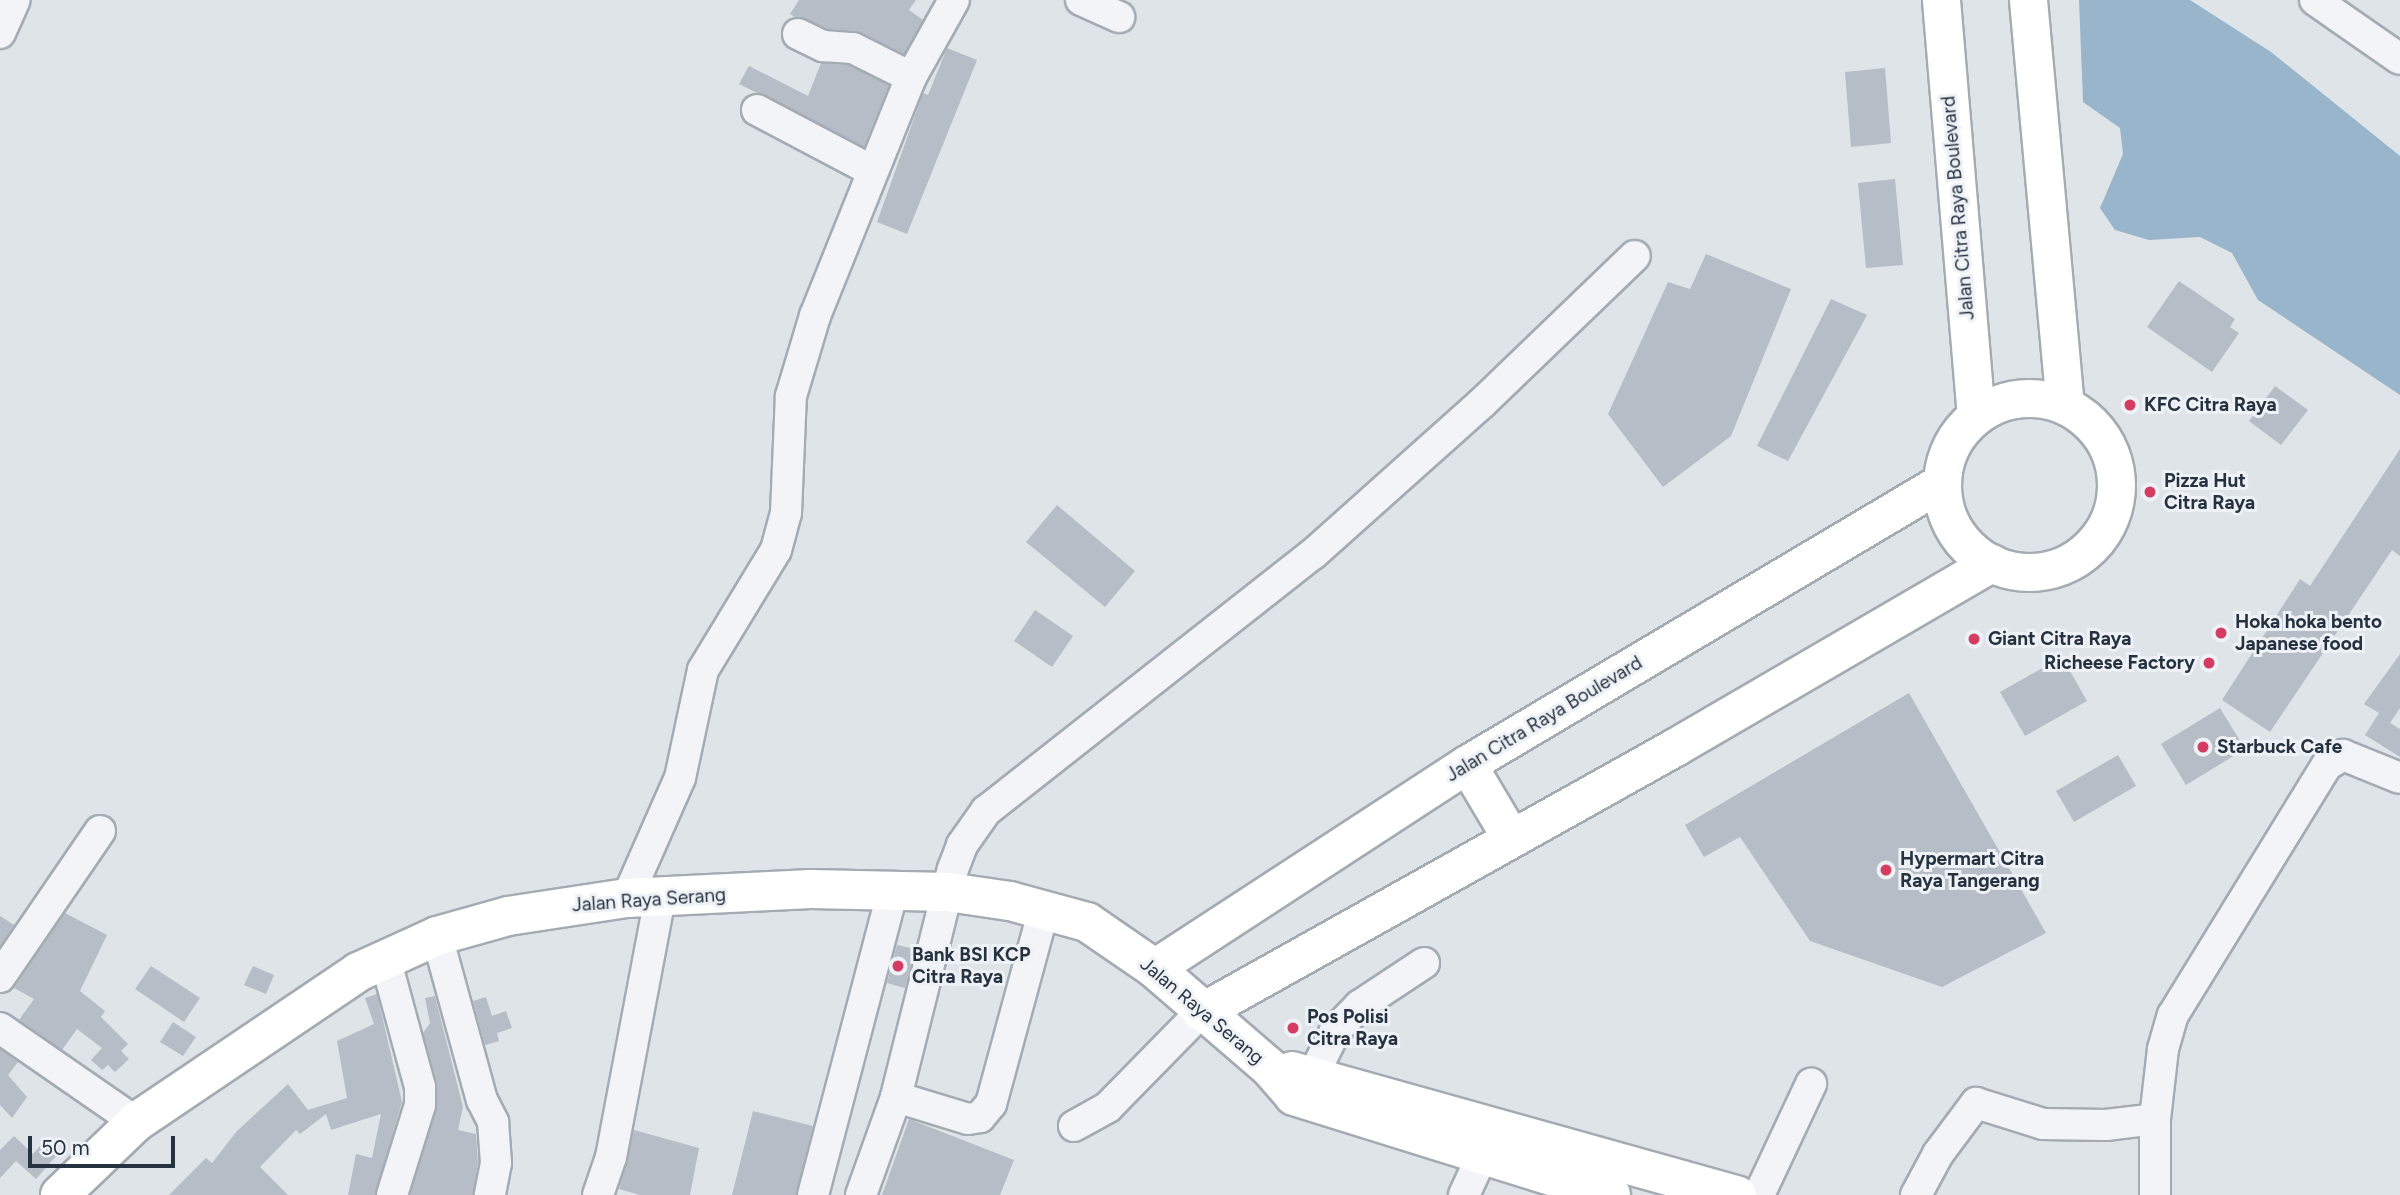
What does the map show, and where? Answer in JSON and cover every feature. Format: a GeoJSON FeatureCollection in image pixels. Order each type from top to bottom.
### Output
{"type":"FeatureCollection","features":[{"type":"Feature","properties":{"kind":"highway","name":"Jalan Raya Serang"},"geometry":{"type":"LineString","coordinates":[[60,1195],[136,1122],[386,958],[437,936],[508,916],[643,898],[811,889],[948,892],[1044,909],[1087,922],[1154,968],[1201,1012],[1270,1068],[1294,1096],[1482,1156],[1551,1186],[1611,1195]]}},
{"type":"Feature","properties":{"kind":"highway","name":"Jalan Raya Serang"},"geometry":{"type":"LineString","coordinates":[[1270,1068],[1313,1076],[1518,1137],[1737,1195]]}},
{"type":"Feature","properties":{"kind":"main road","name":"Jalan Citra Raya Boulevard"},"geometry":{"type":"LineString","coordinates":[[1941,0],[1976,415]]}},
{"type":"Feature","properties":{"kind":"main road"},"geometry":{"type":"LineString","coordinates":[[2028,0],[2064,405]]}},
{"type":"Feature","properties":{"kind":"main road"},"geometry":{"type":"LineString","coordinates":[[2035,398],[2064,405],[2096,431],[2115,468],[2116,495],[2109,522],[2093,545],[2071,561],[2053,568],[2017,571],[1991,563],[1970,549],[1954,530],[1942,482],[1952,445],[1976,415],[2004,401],[2035,398]]}},
{"type":"Feature","properties":{"kind":"main road","name":"Jalan Citra Raya Boulevard"},"geometry":{"type":"LineString","coordinates":[[1154,968],[1467,764],[1942,482]]}},
{"type":"Feature","properties":{"kind":"main road"},"geometry":{"type":"LineString","coordinates":[[1881,518],[1907,516],[1928,528],[1944,545],[1944,569],[1934,596]]}},
{"type":"Feature","properties":{"kind":"main road"},"geometry":{"type":"LineString","coordinates":[[1201,1012],[1510,836],[1675,747],[1991,563]]}},
{"type":"Feature","properties":{"kind":"main road"},"geometry":{"type":"LineString","coordinates":[[1467,764],[1510,836]]}},
{"type":"Feature","properties":{"kind":"street"},"geometry":{"type":"LineString","coordinates":[[0,33],[15,0]]}},
{"type":"Feature","properties":{"kind":"street"},"geometry":{"type":"LineString","coordinates":[[1081,0],[1119,17]]}},
{"type":"Feature","properties":{"kind":"street"},"geometry":{"type":"LineString","coordinates":[[2315,0],[2400,59]]}},
{"type":"Feature","properties":{"kind":"street"},"geometry":{"type":"LineString","coordinates":[[598,1195],[611,1157],[643,898],[680,778],[703,670],[776,550],[786,513],[791,396],[815,316],[871,170],[911,77],[953,1]]}},
{"type":"Feature","properties":{"kind":"street"},"geometry":{"type":"LineString","coordinates":[[798,34],[823,46],[853,48],[911,77]]}},
{"type":"Feature","properties":{"kind":"street"},"geometry":{"type":"LineString","coordinates":[[757,110],[871,170]]}},
{"type":"Feature","properties":{"kind":"street"},"geometry":{"type":"LineString","coordinates":[[861,1195],[896,1097],[962,845],[986,811],[1313,554],[1482,402],[1635,256]]}},
{"type":"Feature","properties":{"kind":"street"},"geometry":{"type":"LineString","coordinates":[[2155,1195],[2155,1119],[2164,1049],[2174,1015],[2327,765],[2343,755],[2400,778]]}},
{"type":"Feature","properties":{"kind":"street"},"geometry":{"type":"LineString","coordinates":[[0,977],[100,831]]}},
{"type":"Feature","properties":{"kind":"street"},"geometry":{"type":"LineString","coordinates":[[813,1195],[893,890]]}},
{"type":"Feature","properties":{"kind":"street"},"geometry":{"type":"LineString","coordinates":[[896,1097],[968,1119],[980,1117],[991,1104],[1044,909]]}},
{"type":"Feature","properties":{"kind":"street"},"geometry":{"type":"LineString","coordinates":[[437,936],[482,1100],[493,1122],[496,1163],[490,1195]]}},
{"type":"Feature","properties":{"kind":"street"},"geometry":{"type":"LineString","coordinates":[[386,958],[420,1105],[392,1195]]}},
{"type":"Feature","properties":{"kind":"street"},"geometry":{"type":"LineString","coordinates":[[1313,1076],[1335,1031],[1359,1006],[1424,963]]}},
{"type":"Feature","properties":{"kind":"street"},"geometry":{"type":"LineString","coordinates":[[1074,1126],[1108,1107],[1201,1012]]}},
{"type":"Feature","properties":{"kind":"street"},"geometry":{"type":"LineString","coordinates":[[0,1027],[136,1122]]}},
{"type":"Feature","properties":{"kind":"street"},"geometry":{"type":"LineString","coordinates":[[1759,1195],[1811,1084]]}},
{"type":"Feature","properties":{"kind":"street"},"geometry":{"type":"LineString","coordinates":[[1916,1195],[1938,1154],[1976,1103],[2021,1121],[2043,1124],[2118,1125],[2155,1119]]}},
{"type":"Feature","properties":{"kind":"street"},"geometry":{"type":"LineString","coordinates":[[1464,1195],[1482,1156]]}},
{"type":"Feature","properties":{"kind":"water"},"geometry":{"type":"Polygon","coordinates":[[[2079,0],[2190,0],[2271,52],[2400,156],[2400,395],[2258,300],[2232,253],[2200,237],[2149,240],[2115,230],[2100,208],[2123,154],[2120,128],[2083,102],[2079,0]]]}},
{"type":"Feature","properties":{"kind":"building"},"geometry":{"type":"Polygon","coordinates":[[[799,0],[916,0],[909,10],[923,20],[904,54],[860,32],[828,29],[795,17],[790,14],[799,0]]]}},
{"type":"Feature","properties":{"kind":"building"},"geometry":{"type":"Polygon","coordinates":[[[947,48],[977,60],[907,234],[877,222],[923,93],[928,95],[947,48]]]}},
{"type":"Feature","properties":{"kind":"building"},"geometry":{"type":"Polygon","coordinates":[[[821,63],[848,65],[889,85],[864,147],[739,84],[749,66],[808,96],[821,63]]]}},
{"type":"Feature","properties":{"kind":"building"},"geometry":{"type":"Polygon","coordinates":[[[1885,68],[1891,143],[1851,147],[1845,72],[1885,68]]]}},
{"type":"Feature","properties":{"kind":"building"},"geometry":{"type":"Polygon","coordinates":[[[1895,179],[1903,265],[1866,268],[1858,183],[1895,179]]]}},
{"type":"Feature","properties":{"kind":"building"},"geometry":{"type":"Polygon","coordinates":[[[1706,254],[1791,289],[1731,436],[1663,487],[1608,414],[1668,282],[1690,289],[1706,254]]]}},
{"type":"Feature","properties":{"kind":"building"},"geometry":{"type":"Polygon","coordinates":[[[2179,281],[2235,319],[2230,327],[2239,333],[2212,372],[2147,327],[2179,281]]]}},
{"type":"Feature","properties":{"kind":"building"},"geometry":{"type":"Polygon","coordinates":[[[1831,299],[1867,315],[1788,461],[1757,446],[1831,299]]]}},
{"type":"Feature","properties":{"kind":"building"},"geometry":{"type":"Polygon","coordinates":[[[2275,386],[2308,410],[2281,445],[2249,421],[2275,386]]]}},
{"type":"Feature","properties":{"kind":"building"},"geometry":{"type":"Polygon","coordinates":[[[2400,449],[2400,556],[2392,550],[2270,732],[2222,700],[2300,579],[2310,586],[2400,449]]]}},
{"type":"Feature","properties":{"kind":"building"},"geometry":{"type":"Polygon","coordinates":[[[1057,505],[1135,571],[1105,607],[1026,542],[1057,505]]]}},
{"type":"Feature","properties":{"kind":"building"},"geometry":{"type":"Polygon","coordinates":[[[1035,610],[1073,636],[1052,667],[1014,641],[1035,610]]]}},
{"type":"Feature","properties":{"kind":"building"},"geometry":{"type":"Polygon","coordinates":[[[2400,654],[2400,708],[2390,723],[2400,729],[2400,757],[2365,735],[2379,713],[2364,704],[2400,654]]]}},
{"type":"Feature","properties":{"kind":"building"},"geometry":{"type":"Polygon","coordinates":[[[2062,657],[2087,701],[2025,736],[2000,692],[2062,657]]]}},
{"type":"Feature","properties":{"kind":"building","name":"Hypermart Citra Raya Tangerang"},"geometry":{"type":"Polygon","coordinates":[[[1909,693],[2046,933],[1942,987],[1810,941],[1740,837],[1704,857],[1685,825],[1909,693]]]}},
{"type":"Feature","properties":{"kind":"building","name":"Starbuck Cafe"},"geometry":{"type":"Polygon","coordinates":[[[2220,708],[2245,749],[2186,785],[2161,744],[2220,708]]]}},
{"type":"Feature","properties":{"kind":"building"},"geometry":{"type":"Polygon","coordinates":[[[2118,755],[2136,786],[2074,822],[2056,791],[2118,755]]]}},
{"type":"Feature","properties":{"kind":"building"},"geometry":{"type":"Polygon","coordinates":[[[65,913],[107,935],[80,991],[105,1011],[101,1017],[128,1044],[121,1051],[129,1059],[115,1072],[108,1065],[102,1070],[91,1060],[102,1048],[77,1029],[62,1050],[19,1020],[34,999],[14,988],[65,913]]]}},
{"type":"Feature","properties":{"kind":"building"},"geometry":{"type":"Polygon","coordinates":[[[0,916],[14,925],[0,946],[0,916]]]}},
{"type":"Feature","properties":{"kind":"building"},"geometry":{"type":"Polygon","coordinates":[[[897,945],[915,949],[905,988],[887,983],[897,945]]]}},
{"type":"Feature","properties":{"kind":"building"},"geometry":{"type":"Polygon","coordinates":[[[151,966],[200,998],[184,1022],[135,989],[151,966]]]}},
{"type":"Feature","properties":{"kind":"building"},"geometry":{"type":"Polygon","coordinates":[[[253,966],[274,975],[266,994],[244,985],[253,966]]]}},
{"type":"Feature","properties":{"kind":"building"},"geometry":{"type":"Polygon","coordinates":[[[377,994],[402,1102],[375,1195],[348,1195],[356,1154],[372,1158],[381,1114],[331,1130],[326,1114],[300,1134],[296,1130],[260,1167],[288,1195],[169,1195],[206,1158],[212,1163],[237,1131],[288,1084],[308,1110],[347,1098],[337,1041],[374,1024],[365,998],[377,994]]]}},
{"type":"Feature","properties":{"kind":"building"},"geometry":{"type":"Polygon","coordinates":[[[435,996],[463,1107],[458,1130],[476,1134],[478,1162],[473,1195],[410,1195],[437,1105],[437,1083],[423,1033],[430,1023],[425,998],[435,996]]]}},
{"type":"Feature","properties":{"kind":"building"},"geometry":{"type":"Polygon","coordinates":[[[486,997],[492,1016],[506,1011],[512,1028],[497,1033],[499,1041],[485,1045],[473,1001],[486,997]]]}},
{"type":"Feature","properties":{"kind":"building"},"geometry":{"type":"Polygon","coordinates":[[[173,1022],[196,1037],[183,1056],[160,1042],[173,1022]]]}},
{"type":"Feature","properties":{"kind":"building"},"geometry":{"type":"Polygon","coordinates":[[[0,1049],[18,1062],[8,1075],[27,1097],[12,1118],[0,1105],[0,1049]]]}},
{"type":"Feature","properties":{"kind":"building"},"geometry":{"type":"Polygon","coordinates":[[[753,1111],[813,1126],[796,1195],[732,1195],[753,1111]]]}},
{"type":"Feature","properties":{"kind":"building"},"geometry":{"type":"Polygon","coordinates":[[[909,1119],[1014,1160],[1000,1195],[882,1195],[909,1119]]]}},
{"type":"Feature","properties":{"kind":"building"},"geometry":{"type":"Polygon","coordinates":[[[634,1130],[699,1148],[690,1195],[640,1195],[619,1189],[634,1130]]]}},
{"type":"Feature","properties":{"kind":"building"},"geometry":{"type":"Polygon","coordinates":[[[14,1136],[33,1154],[42,1144],[56,1156],[36,1179],[16,1161],[0,1178],[0,1150],[14,1136]]]}},
{"type":"Feature","properties":{"kind":"place","name":"KFC Citra Raya"},"geometry":{"type":"Point","coordinates":[2130,405]}},
{"type":"Feature","properties":{"kind":"place","name":"Pizza Hut Citra Raya"},"geometry":{"type":"Point","coordinates":[2150,492]}},
{"type":"Feature","properties":{"kind":"place","name":"Hoka hoka bento Japanese food"},"geometry":{"type":"Point","coordinates":[2221,633]}},
{"type":"Feature","properties":{"kind":"place","name":"Giant Citra Raya"},"geometry":{"type":"Point","coordinates":[1974,639]}},
{"type":"Feature","properties":{"kind":"place","name":"Richeese Factory"},"geometry":{"type":"Point","coordinates":[2209,663]}},
{"type":"Feature","properties":{"kind":"place","name":"Starbuck Cafe"},"geometry":{"type":"Point","coordinates":[2203,747]}},
{"type":"Feature","properties":{"kind":"place","name":"Hypermart Citra Raya Tangerang"},"geometry":{"type":"Point","coordinates":[1886,870]}},
{"type":"Feature","properties":{"kind":"place","name":"Bank BSI KCP Citra Raya"},"geometry":{"type":"Point","coordinates":[898,966]}},
{"type":"Feature","properties":{"kind":"place","name":"Pos Polisi Citra Raya"},"geometry":{"type":"Point","coordinates":[1293,1028]}}]}
